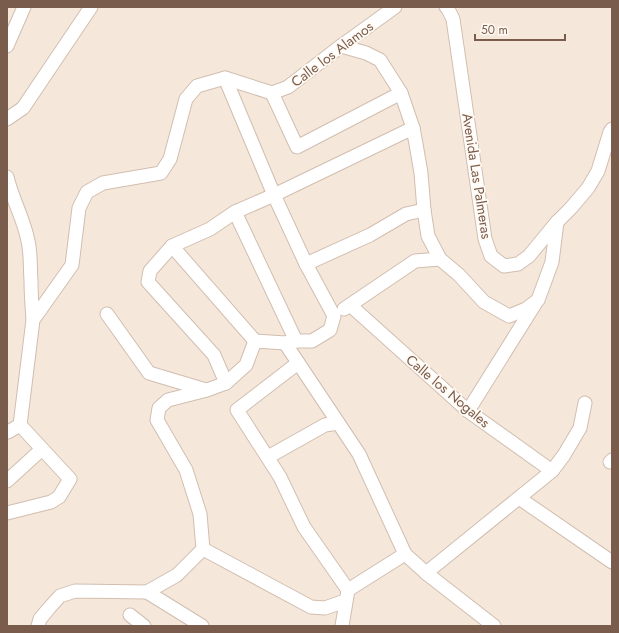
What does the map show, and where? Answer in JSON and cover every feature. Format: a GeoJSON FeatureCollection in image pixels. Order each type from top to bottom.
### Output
{"type":"FeatureCollection","features":[{"type":"Feature","properties":{"kind":"street"},"geometry":{"type":"LineString","coordinates":[[7,46],[24,7]]}},
{"type":"Feature","properties":{"kind":"street"},"geometry":{"type":"LineString","coordinates":[[7,119],[23,108],[91,7]]}},
{"type":"Feature","properties":{"kind":"street","name":"Calle los Alamos"},"geometry":{"type":"LineString","coordinates":[[272,93],[288,87],[395,7]]}},
{"type":"Feature","properties":{"kind":"street","name":"Avenida Las Palmeras"},"geometry":{"type":"LineString","coordinates":[[447,8],[453,19],[485,239],[491,256],[504,266],[518,264],[529,256],[588,188],[598,171],[612,129]]}},
{"type":"Feature","properties":{"kind":"street"},"geometry":{"type":"LineString","coordinates":[[341,46],[366,53],[380,60],[401,93],[413,128],[428,236],[440,259],[459,275],[484,302],[509,316],[526,310],[538,300]]}},
{"type":"Feature","properties":{"kind":"street"},"geometry":{"type":"LineString","coordinates":[[33,320],[72,266],[79,208],[86,192],[103,183],[161,173],[170,159],[186,99],[197,86],[226,78],[272,93],[298,147],[401,93]]}},
{"type":"Feature","properties":{"kind":"street"},"geometry":{"type":"LineString","coordinates":[[226,78],[274,195],[306,264],[334,316]]}},
{"type":"Feature","properties":{"kind":"street"},"geometry":{"type":"LineString","coordinates":[[226,383],[214,355],[148,282],[150,271],[172,246],[210,229],[235,212],[274,195],[413,128]]}},
{"type":"Feature","properties":{"kind":"street"},"geometry":{"type":"LineString","coordinates":[[7,177],[28,240],[31,265],[30,279],[33,320],[20,425],[7,436]]}},
{"type":"Feature","properties":{"kind":"street"},"geometry":{"type":"LineString","coordinates":[[306,264],[370,235],[406,214],[424,210]]}},
{"type":"Feature","properties":{"kind":"street"},"geometry":{"type":"LineString","coordinates":[[235,212],[298,363],[360,454],[405,554],[426,573],[494,626]]}},
{"type":"Feature","properties":{"kind":"street"},"geometry":{"type":"LineString","coordinates":[[468,411],[538,300],[552,262],[557,222]]}},
{"type":"Feature","properties":{"kind":"street"},"geometry":{"type":"LineString","coordinates":[[172,246],[255,341],[312,341],[330,330],[334,316],[415,261],[440,259]]}},
{"type":"Feature","properties":{"kind":"street","name":"Calle los Nogales"},"geometry":{"type":"LineString","coordinates":[[350,305],[468,411],[552,471]]}},
{"type":"Feature","properties":{"kind":"street"},"geometry":{"type":"LineString","coordinates":[[107,314],[149,373],[207,390]]}},
{"type":"Feature","properties":{"kind":"street"},"geometry":{"type":"LineString","coordinates":[[38,626],[40,619],[60,596],[75,591],[147,592],[177,575],[203,549],[200,514],[186,470],[157,420],[159,408],[168,400],[207,390],[226,383],[246,365],[255,341]]}},
{"type":"Feature","properties":{"kind":"street"},"geometry":{"type":"LineString","coordinates":[[298,363],[237,410],[280,477],[304,527],[347,596],[342,626]]}},
{"type":"Feature","properties":{"kind":"street"},"geometry":{"type":"LineString","coordinates":[[426,573],[552,471],[564,455],[580,428],[585,403]]}},
{"type":"Feature","properties":{"kind":"street"},"geometry":{"type":"LineString","coordinates":[[268,457],[325,425],[338,423]]}},
{"type":"Feature","properties":{"kind":"street"},"geometry":{"type":"LineString","coordinates":[[7,513],[51,502],[59,497],[70,479],[20,425]]}},
{"type":"Feature","properties":{"kind":"street"},"geometry":{"type":"LineString","coordinates":[[7,481],[42,449]]}},
{"type":"Feature","properties":{"kind":"street"},"geometry":{"type":"LineString","coordinates":[[519,498],[612,562]]}},
{"type":"Feature","properties":{"kind":"street"},"geometry":{"type":"LineString","coordinates":[[203,549],[311,607],[325,608],[347,596],[405,554]]}},
{"type":"Feature","properties":{"kind":"street"},"geometry":{"type":"LineString","coordinates":[[147,592],[202,626]]}},
{"type":"Feature","properties":{"kind":"street"},"geometry":{"type":"LineString","coordinates":[[130,615],[144,626]]}},
{"type":"Feature","properties":{"kind":"shaded area"},"geometry":{"type":"Polygon","coordinates":[[[7,7],[612,7],[612,626],[7,626],[7,7]]]}}]}
